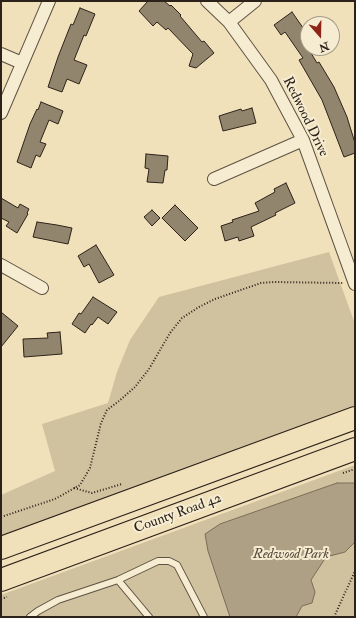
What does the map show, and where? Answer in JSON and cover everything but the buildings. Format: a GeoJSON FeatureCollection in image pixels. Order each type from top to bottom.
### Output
{"type":"FeatureCollection","features":[{"type":"Feature","properties":{"kind":"highway","name":"County Road 42"},"geometry":{"type":"LineString","coordinates":[[1,548],[355,418]]}},
{"type":"Feature","properties":{"kind":"highway","name":"County Road 42"},"geometry":{"type":"LineString","coordinates":[[1,580],[355,449]]}},
{"type":"Feature","properties":{"kind":"street"},"geometry":{"type":"LineString","coordinates":[[1,113],[49,1]]}},
{"type":"Feature","properties":{"kind":"street","name":"Redwood Drive"},"geometry":{"type":"LineString","coordinates":[[208,1],[229,22],[271,80],[303,140],[349,284]]}},
{"type":"Feature","properties":{"kind":"street"},"geometry":{"type":"LineString","coordinates":[[229,22],[255,1]]}},
{"type":"Feature","properties":{"kind":"street"},"geometry":{"type":"LineString","coordinates":[[1,54],[22,63]]}},
{"type":"Feature","properties":{"kind":"street"},"geometry":{"type":"LineString","coordinates":[[214,179],[303,140]]}},
{"type":"Feature","properties":{"kind":"street"},"geometry":{"type":"LineString","coordinates":[[1,265],[42,288]]}},
{"type":"Feature","properties":{"kind":"lane"},"geometry":{"type":"LineString","coordinates":[[30,617],[58,600],[118,580],[158,561],[169,561],[177,565],[204,617]]}},
{"type":"Feature","properties":{"kind":"lane"},"geometry":{"type":"LineString","coordinates":[[118,580],[149,617]]}},
{"type":"Feature","properties":{"kind":"path"},"geometry":{"type":"LineString","coordinates":[[1,517],[55,499],[80,485],[90,468],[101,423],[108,410],[135,387],[157,357],[170,333],[182,318],[198,306],[261,283],[349,284]]}},
{"type":"Feature","properties":{"kind":"path"},"geometry":{"type":"LineString","coordinates":[[334,617],[355,571]]}},
{"type":"Feature","properties":{"kind":"green space"},"geometry":{"type":"Polygon","coordinates":[[[329,252],[355,324],[355,406],[1,541],[1,495],[55,471],[42,424],[108,403],[117,372],[130,340],[159,297],[329,252]]]}},
{"type":"Feature","properties":{"kind":"green space","name":"Redwood Park"},"geometry":{"type":"Polygon","coordinates":[[[355,465],[355,617],[1,617],[1,595],[355,465]]]}},
{"type":"Feature","properties":{"kind":"shaded area"},"geometry":{"type":"Polygon","coordinates":[[[337,483],[355,483],[355,542],[345,552],[326,557],[311,580],[315,592],[312,603],[302,606],[296,617],[230,617],[208,551],[205,534],[220,524],[337,483]]]}}]}
